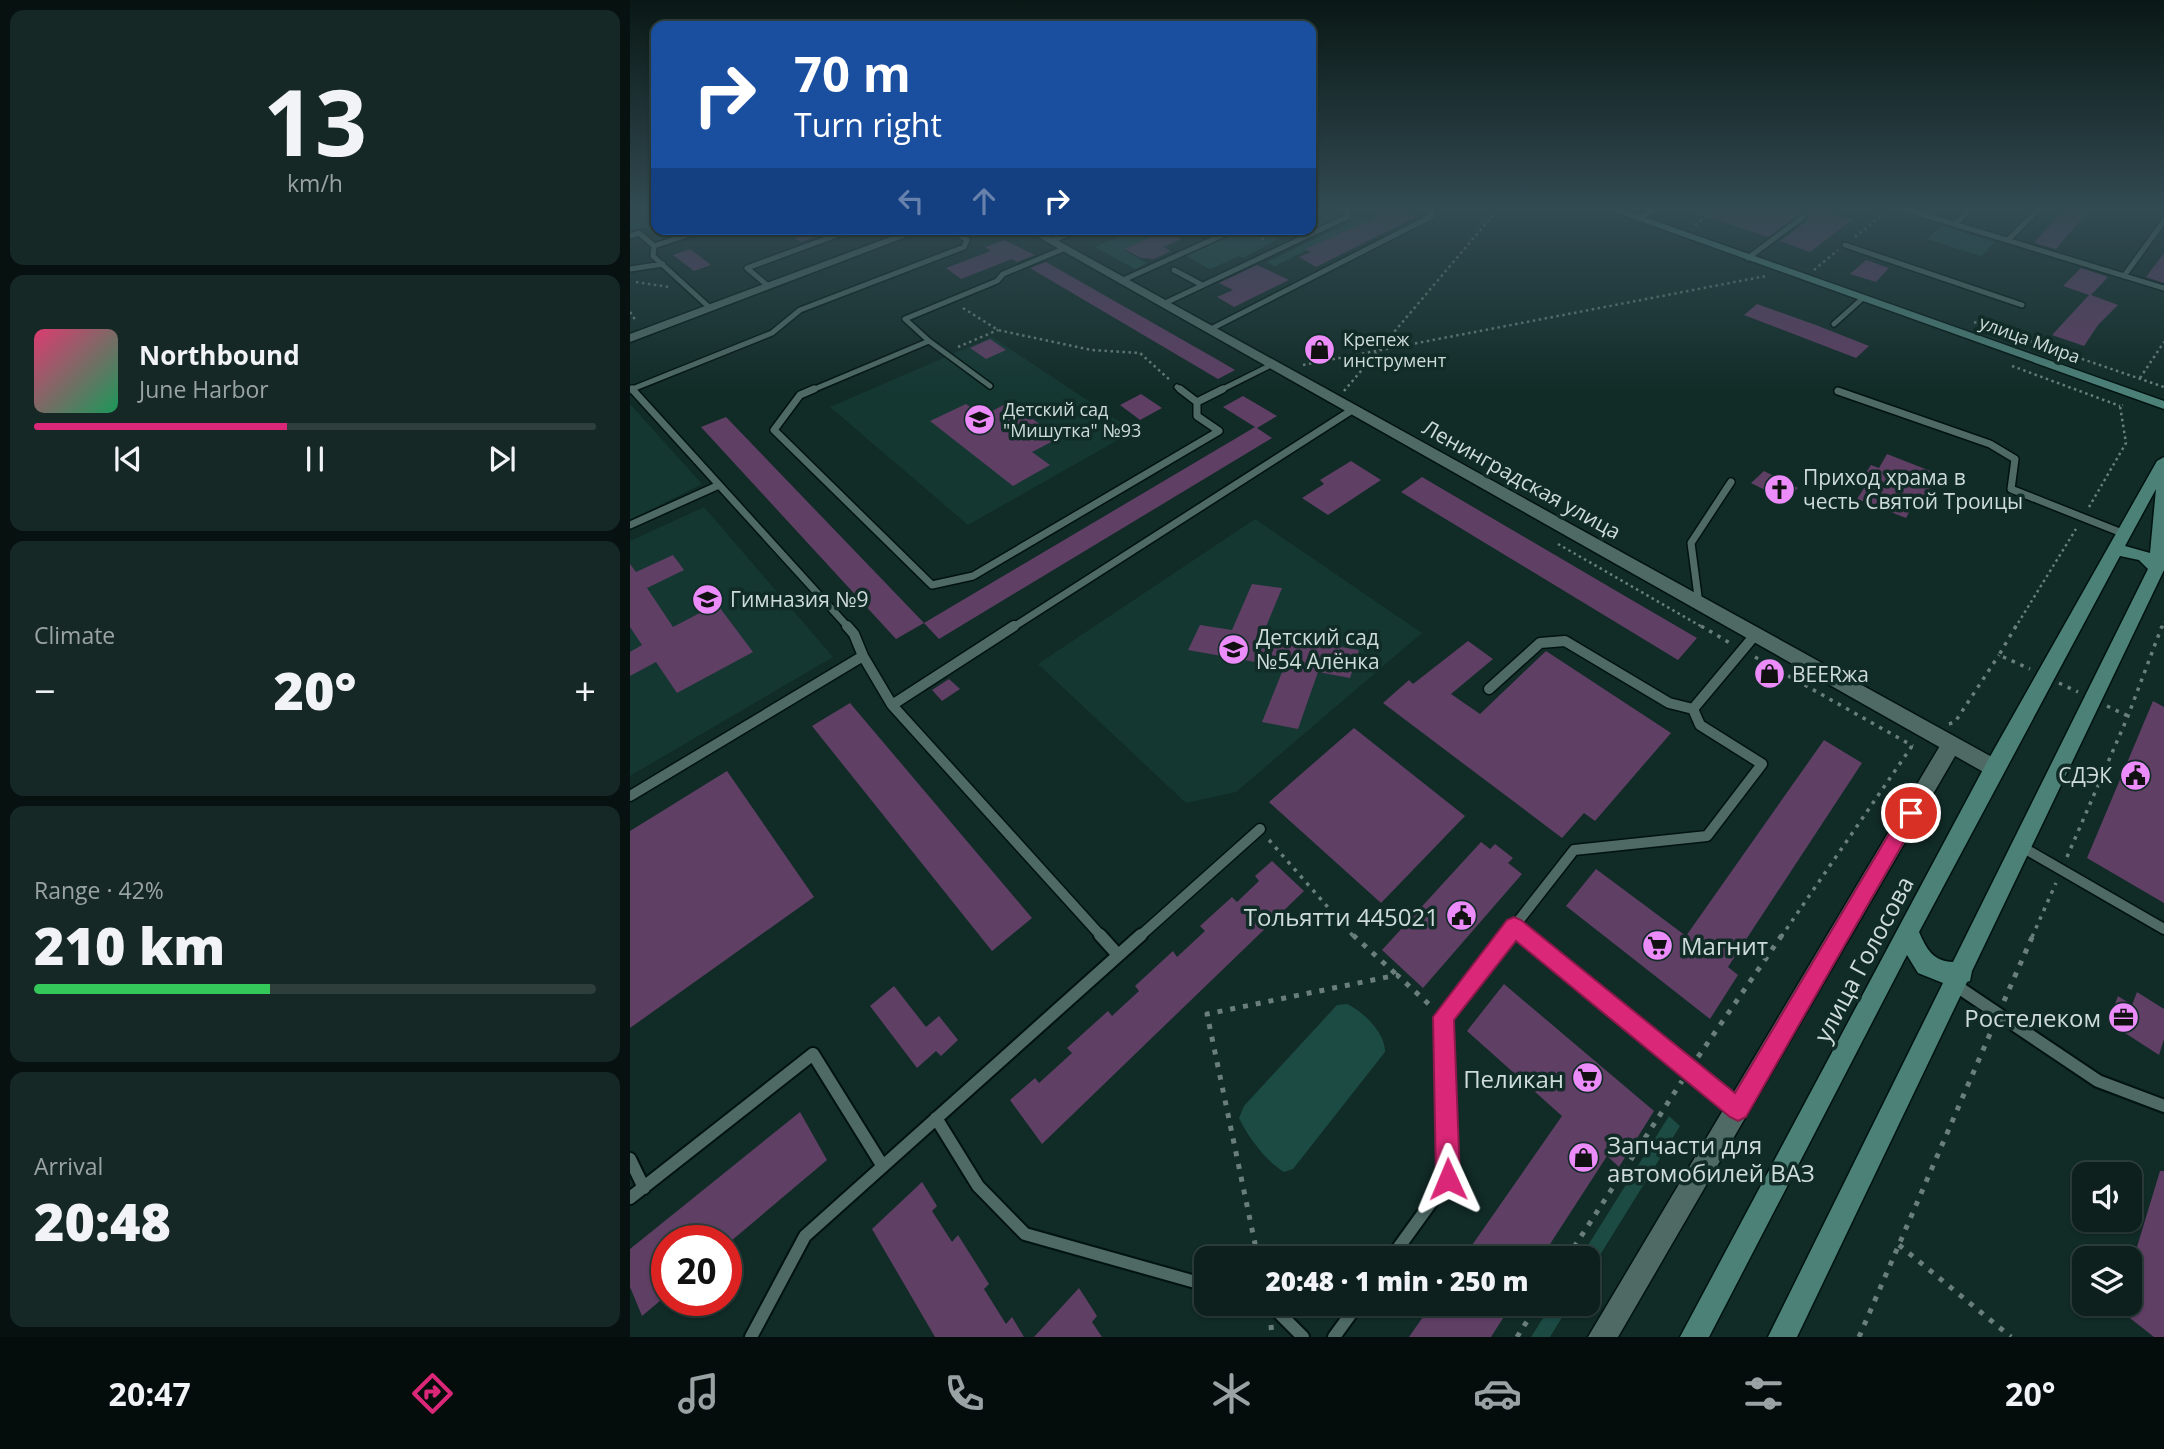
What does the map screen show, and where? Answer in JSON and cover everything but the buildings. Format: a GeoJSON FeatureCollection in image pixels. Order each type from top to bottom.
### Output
{"type":"FeatureCollection","features":[{"type":"Feature","properties":{"kind":"main road","name":"улица Мира"},"geometry":{"type":"LineString","coordinates":[[1781,269],[2164,405]]}},
{"type":"Feature","properties":{"kind":"main road","name":"улица Голосова"},"geometry":{"type":"LineString","coordinates":[[1694,1337],[1994,768],[2164,461]]}},
{"type":"Feature","properties":{"kind":"main road"},"geometry":{"type":"LineString","coordinates":[[1782,1337],[2157,568],[2163,487]]}},
{"type":"Feature","properties":{"kind":"main road"},"geometry":{"type":"LineString","coordinates":[[2118,541],[2144,556],[2157,568]]}},
{"type":"Feature","properties":{"kind":"main road"},"geometry":{"type":"LineString","coordinates":[[1907,932],[1922,963],[1937,974],[1958,979]]}},
{"type":"Feature","properties":{"kind":"street"},"geometry":{"type":"LineString","coordinates":[[630,338],[813,269]]}},
{"type":"Feature","properties":{"kind":"street","name":"Ленинградская улица"},"geometry":{"type":"LineString","coordinates":[[1102,269],[1994,768]]}},
{"type":"Feature","properties":{"kind":"street"},"geometry":{"type":"LineString","coordinates":[[1602,1337],[1951,745]]}},
{"type":"Feature","properties":{"kind":"lane"},"geometry":{"type":"LineString","coordinates":[[669,269],[710,308]]}},
{"type":"Feature","properties":{"kind":"lane"},"geometry":{"type":"LineString","coordinates":[[749,269],[768,286]]}},
{"type":"Feature","properties":{"kind":"lane"},"geometry":{"type":"LineString","coordinates":[[906,269],[800,310],[772,334],[631,389],[854,634],[877,684],[892,705],[1118,955]]}},
{"type":"Feature","properties":{"kind":"lane"},"geometry":{"type":"LineString","coordinates":[[990,386],[929,341],[926,335],[905,319],[997,281],[1012,269]]}},
{"type":"Feature","properties":{"kind":"lane"},"geometry":{"type":"LineString","coordinates":[[1121,281],[1147,269]]}},
{"type":"Feature","properties":{"kind":"lane"},"geometry":{"type":"LineString","coordinates":[[1163,304],[1235,269]]}},
{"type":"Feature","properties":{"kind":"lane"},"geometry":{"type":"LineString","coordinates":[[1209,330],[1328,269]]}},
{"type":"Feature","properties":{"kind":"lane"},"geometry":{"type":"LineString","coordinates":[[1917,269],[2022,305]]}},
{"type":"Feature","properties":{"kind":"lane"},"geometry":{"type":"LineString","coordinates":[[2102,269],[2164,288]]}},
{"type":"Feature","properties":{"kind":"lane"},"geometry":{"type":"LineString","coordinates":[[2123,276],[2128,269]]}},
{"type":"Feature","properties":{"kind":"lane"},"geometry":{"type":"LineString","coordinates":[[1174,270],[1202,285]]}},
{"type":"Feature","properties":{"kind":"lane"},"geometry":{"type":"LineString","coordinates":[[1834,324],[1863,298]]}},
{"type":"Feature","properties":{"kind":"lane"},"geometry":{"type":"LineString","coordinates":[[929,341],[800,395],[774,430],[932,585],[973,576],[1219,430],[1197,416],[1197,402]]}},
{"type":"Feature","properties":{"kind":"lane"},"geometry":{"type":"LineString","coordinates":[[1197,402],[1271,365]]}},
{"type":"Feature","properties":{"kind":"lane"},"geometry":{"type":"LineString","coordinates":[[1177,387],[1197,402]]}},
{"type":"Feature","properties":{"kind":"lane"},"geometry":{"type":"LineString","coordinates":[[1839,391],[1990,444],[2015,459],[2011,489],[2083,517],[2118,541]]}},
{"type":"Feature","properties":{"kind":"lane"},"geometry":{"type":"LineString","coordinates":[[892,705],[1352,410]]}},
{"type":"Feature","properties":{"kind":"lane"},"geometry":{"type":"LineString","coordinates":[[1699,604],[1691,543],[1731,482]]}},
{"type":"Feature","properties":{"kind":"lane"},"geometry":{"type":"LineString","coordinates":[[630,526],[719,485]]}},
{"type":"Feature","properties":{"kind":"lane"},"geometry":{"type":"LineString","coordinates":[[1693,709],[1755,635]]}},
{"type":"Feature","properties":{"kind":"lane"},"geometry":{"type":"LineString","coordinates":[[1489,689],[1540,643],[1565,641],[1669,703],[1693,709]]}},
{"type":"Feature","properties":{"kind":"lane"},"geometry":{"type":"LineString","coordinates":[[630,796],[863,656]]}},
{"type":"Feature","properties":{"kind":"lane"},"geometry":{"type":"LineString","coordinates":[[1400,1246],[1448,1179],[1444,1017],[1574,850],[1707,836],[1762,764],[1700,725],[1693,709]]}},
{"type":"Feature","properties":{"kind":"lane"},"geometry":{"type":"LineString","coordinates":[[751,1337],[805,1236],[1260,830]]}},
{"type":"Feature","properties":{"kind":"lane"},"geometry":{"type":"LineString","coordinates":[[2022,847],[2164,929]]}},
{"type":"Feature","properties":{"kind":"lane"},"geometry":{"type":"LineString","coordinates":[[1514,927],[1738,1110]]}},
{"type":"Feature","properties":{"kind":"lane"},"geometry":{"type":"LineString","coordinates":[[1958,979],[1999,1012],[2098,1081],[2164,1106]]}},
{"type":"Feature","properties":{"kind":"lane"},"geometry":{"type":"LineString","coordinates":[[630,1198],[813,1054],[883,1165]]}},
{"type":"Feature","properties":{"kind":"lane"},"geometry":{"type":"LineString","coordinates":[[936,1118],[978,1186],[1025,1234],[1194,1282]]}},
{"type":"Feature","properties":{"kind":"lane"},"geometry":{"type":"LineString","coordinates":[[630,1159],[643,1188]]}},
{"type":"Feature","properties":{"kind":"lane"},"geometry":{"type":"LineString","coordinates":[[1282,1316],[1303,1337]]}},
{"type":"Feature","properties":{"kind":"lane"},"geometry":{"type":"LineString","coordinates":[[1334,1337],[1349,1316]]}},
{"type":"Feature","properties":{"kind":"path"},"geometry":{"type":"LineString","coordinates":[[1336,401],[1447,269]]}},
{"type":"Feature","properties":{"kind":"path"},"geometry":{"type":"LineString","coordinates":[[1303,365],[1772,275]]}},
{"type":"Feature","properties":{"kind":"path"},"geometry":{"type":"LineString","coordinates":[[630,281],[667,287],[685,285]]}},
{"type":"Feature","properties":{"kind":"path"},"geometry":{"type":"LineString","coordinates":[[958,305],[998,330],[1091,350],[1140,353],[1177,387]]}},
{"type":"Feature","properties":{"kind":"path"},"geometry":{"type":"LineString","coordinates":[[946,353],[998,330]]}},
{"type":"Feature","properties":{"kind":"path"},"geometry":{"type":"LineString","coordinates":[[1575,1246],[1689,1070],[1928,720],[1943,725],[1955,722],[2126,443],[2120,406],[2124,405],[2164,342]]}},
{"type":"Feature","properties":{"kind":"path"},"geometry":{"type":"LineString","coordinates":[[1859,1337],[2128,716],[2164,622]]}},
{"type":"Feature","properties":{"kind":"path"},"geometry":{"type":"LineString","coordinates":[[1999,654],[2128,716]]}},
{"type":"Feature","properties":{"kind":"path"},"geometry":{"type":"LineString","coordinates":[[1260,830],[1359,942],[1444,1017]]}},
{"type":"Feature","properties":{"kind":"path"},"geometry":{"type":"LineString","coordinates":[[1255,1246],[1207,1014],[1397,975]]}},
{"type":"Feature","properties":{"kind":"path"},"geometry":{"type":"LineString","coordinates":[[1899,1245],[2011,1337]]}},
{"type":"Feature","properties":{"kind":"path"},"geometry":{"type":"LineString","coordinates":[[1517,1337],[1530,1316]]}},
{"type":"Feature","properties":{"kind":"shaded area","name":"Детский сад \"Мишутка\" №93"},"geometry":{"type":"Polygon","coordinates":[[[992,337],[1134,431],[968,525],[830,407],[992,337]]]}},
{"type":"Feature","properties":{"kind":"shaded area"},"geometry":{"type":"Polygon","coordinates":[[[630,404],[702,484],[630,520],[630,404]]]}},
{"type":"Feature","properties":{"kind":"shaded area","name":"Гимназия №9"},"geometry":{"type":"Polygon","coordinates":[[[704,507],[833,657],[630,776],[630,541],[704,507]]]}},
{"type":"Feature","properties":{"kind":"shaded area","name":"Детский сад №54 Алёнка"},"geometry":{"type":"Polygon","coordinates":[[[1255,519],[1422,633],[1236,792],[1186,803],[1038,664],[1255,519]]]}},
{"type":"Feature","properties":{"kind":"shaded area"},"geometry":{"type":"Polygon","coordinates":[[[1347,1004],[1360,1012],[1378,1031],[1385,1052],[1293,1169],[1284,1172],[1258,1148],[1239,1118],[1244,1106],[1337,1005],[1347,1004]]]}},
{"type":"Feature","properties":{"kind":"shaded area"},"geometry":{"type":"Polygon","coordinates":[[[1669,1116],[1680,1126],[1600,1255],[1600,1246],[1588,1246],[1669,1116]]]}},
{"type":"Feature","properties":{"kind":"shaded area"},"geometry":{"type":"Polygon","coordinates":[[[1544,1316],[1563,1316],[1550,1337],[1531,1337],[1544,1316]]]}},
{"type":"Feature","properties":{"kind":"place","name":"Крепеж инструмент"},"geometry":{"type":"Point","coordinates":[1320,349]}},
{"type":"Feature","properties":{"kind":"place","name":"Детский сад \"Мишутка\" №93"},"geometry":{"type":"Point","coordinates":[980,419]}},
{"type":"Feature","properties":{"kind":"place","name":"Приход храма в честь Святой Троицы"},"geometry":{"type":"Point","coordinates":[1780,489]}},
{"type":"Feature","properties":{"kind":"place","name":"Гимназия №9"},"geometry":{"type":"Point","coordinates":[707,599]}},
{"type":"Feature","properties":{"kind":"place","name":"Детский сад №54 Алёнка"},"geometry":{"type":"Point","coordinates":[1233,649]}},
{"type":"Feature","properties":{"kind":"place","name":"BEERжа"},"geometry":{"type":"Point","coordinates":[1769,674]}},
{"type":"Feature","properties":{"kind":"place","name":"СДЭК"},"geometry":{"type":"Point","coordinates":[2135,775]}},
{"type":"Feature","properties":{"kind":"place","name":"Тольятти 445021"},"geometry":{"type":"Point","coordinates":[1462,916]}},
{"type":"Feature","properties":{"kind":"place","name":"Магнит"},"geometry":{"type":"Point","coordinates":[1658,945]}},
{"type":"Feature","properties":{"kind":"place","name":"Ростелеком"},"geometry":{"type":"Point","coordinates":[2124,1017]}},
{"type":"Feature","properties":{"kind":"place","name":"Пеликан"},"geometry":{"type":"Point","coordinates":[1587,1078]}},
{"type":"Feature","properties":{"kind":"place","name":"Запчасти для автомобилей ВАЗ"},"geometry":{"type":"Point","coordinates":[1584,1158]}},
{"type":"Feature","properties":{"kind":"route"},"geometry":{"type":"LineString","coordinates":[[1448,1179],[1444,1017],[1514,927],[1738,1110],[1911,813]]}}]}
